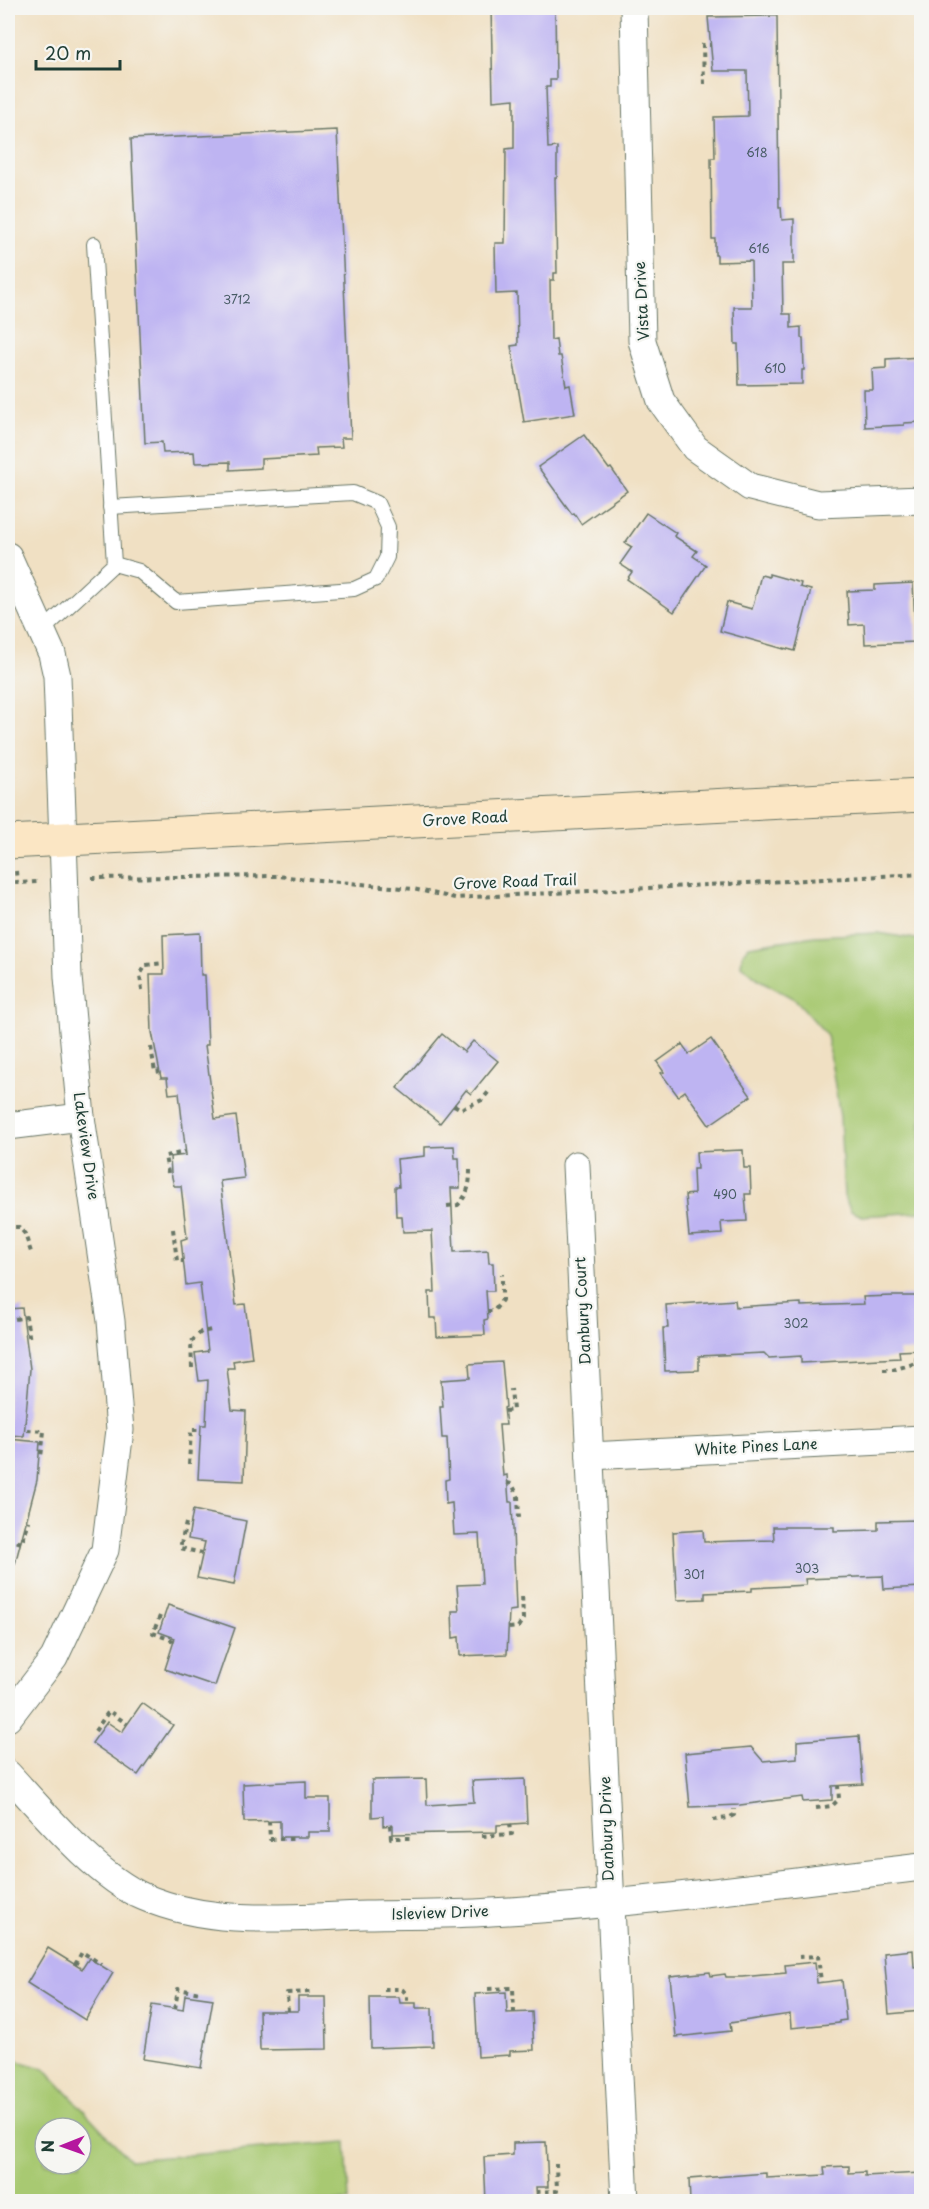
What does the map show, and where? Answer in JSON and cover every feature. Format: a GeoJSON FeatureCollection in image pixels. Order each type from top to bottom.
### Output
{"type":"FeatureCollection","features":[{"type":"Feature","properties":{"kind":"street","name":"Vista Drive"},"geometry":{"type":"LineString","coordinates":[[634,8],[642,341],[661,401],[695,448],[750,487],[818,504],[921,500]]}},
{"type":"Feature","properties":{"kind":"street","name":"Lakeview Drive"},"geometry":{"type":"LineString","coordinates":[[8,556],[52,654],[57,676],[69,977],[81,1117],[111,1322],[120,1430],[105,1550],[54,1658],[8,1718]]}},
{"type":"Feature","properties":{"kind":"street","name":"Grove Road"},"geometry":{"type":"LineString","coordinates":[[8,842],[921,795]]}},
{"type":"Feature","properties":{"kind":"street"},"geometry":{"type":"LineString","coordinates":[[8,1126],[81,1117]]}},
{"type":"Feature","properties":{"kind":"street","name":"Danbury Court"},"geometry":{"type":"LineString","coordinates":[[576,1166],[590,1456]]}},
{"type":"Feature","properties":{"kind":"street","name":"White Pines Lane"},"geometry":{"type":"LineString","coordinates":[[590,1456],[921,1438]]}},
{"type":"Feature","properties":{"kind":"street","name":"Danbury Drive"},"geometry":{"type":"LineString","coordinates":[[590,1456],[625,2202]]}},
{"type":"Feature","properties":{"kind":"street","name":"Isleview Drive"},"geometry":{"type":"LineString","coordinates":[[8,1774],[79,1849],[111,1876],[142,1897],[184,1911],[240,1919],[491,1912],[610,1903],[921,1867]]}},
{"type":"Feature","properties":{"kind":"lane"},"geometry":{"type":"LineString","coordinates":[[94,244],[114,564]]}},
{"type":"Feature","properties":{"kind":"lane"},"geometry":{"type":"LineString","coordinates":[[110,507],[353,493],[377,503],[388,527],[387,557],[376,579],[354,589],[176,602],[139,571],[114,564]]}},
{"type":"Feature","properties":{"kind":"lane"},"geometry":{"type":"LineString","coordinates":[[41,632],[114,564]]}},
{"type":"Feature","properties":{"kind":"path"},"geometry":{"type":"LineString","coordinates":[[704,84],[703,45],[710,45]]}},
{"type":"Feature","properties":{"kind":"path"},"geometry":{"type":"LineString","coordinates":[[8,766],[13,806]]}},
{"type":"Feature","properties":{"kind":"path","name":"Grove Road Trail"},"geometry":{"type":"LineString","coordinates":[[111,877],[277,876],[403,888],[454,898],[921,874]]}},
{"type":"Feature","properties":{"kind":"path"},"geometry":{"type":"LineString","coordinates":[[142,990],[140,975],[146,965],[164,963]]}},
{"type":"Feature","properties":{"kind":"path"},"geometry":{"type":"LineString","coordinates":[[151,1047],[155,1072],[160,1071]]}},
{"type":"Feature","properties":{"kind":"path"},"geometry":{"type":"LineString","coordinates":[[454,1105],[461,1109],[482,1100],[491,1089]]}},
{"type":"Feature","properties":{"kind":"path"},"geometry":{"type":"LineString","coordinates":[[168,1173],[165,1156],[186,1152]]}},
{"type":"Feature","properties":{"kind":"path"},"geometry":{"type":"LineString","coordinates":[[447,1206],[458,1205],[467,1196],[470,1170]]}},
{"type":"Feature","properties":{"kind":"path"},"geometry":{"type":"LineString","coordinates":[[15,1227],[19,1227],[25,1234],[31,1252]]}},
{"type":"Feature","properties":{"kind":"path"},"geometry":{"type":"LineString","coordinates":[[173,1228],[177,1261],[183,1261]]}},
{"type":"Feature","properties":{"kind":"path"},"geometry":{"type":"LineString","coordinates":[[487,1311],[494,1311],[502,1300],[502,1274]]}},
{"type":"Feature","properties":{"kind":"path"},"geometry":{"type":"LineString","coordinates":[[15,1319],[26,1317],[30,1341]]}},
{"type":"Feature","properties":{"kind":"path"},"geometry":{"type":"LineString","coordinates":[[192,1368],[191,1342],[201,1332],[212,1330]]}},
{"type":"Feature","properties":{"kind":"path"},"geometry":{"type":"LineString","coordinates":[[883,1370],[916,1364],[917,1350]]}},
{"type":"Feature","properties":{"kind":"path"},"geometry":{"type":"LineString","coordinates":[[505,1411],[513,1410],[511,1389]]}},
{"type":"Feature","properties":{"kind":"path"},"geometry":{"type":"LineString","coordinates":[[27,1430],[44,1431],[41,1456]]}},
{"type":"Feature","properties":{"kind":"path"},"geometry":{"type":"LineString","coordinates":[[189,1464],[191,1430],[201,1430]]}},
{"type":"Feature","properties":{"kind":"path"},"geometry":{"type":"LineString","coordinates":[[507,1483],[512,1484],[518,1496],[519,1518]]}},
{"type":"Feature","properties":{"kind":"path"},"geometry":{"type":"LineString","coordinates":[[8,1539],[22,1543],[29,1521]]}},
{"type":"Feature","properties":{"kind":"path"},"geometry":{"type":"LineString","coordinates":[[186,1523],[180,1548],[202,1552]]}},
{"type":"Feature","properties":{"kind":"path"},"geometry":{"type":"LineString","coordinates":[[509,1628],[518,1627],[523,1619],[522,1593]]}},
{"type":"Feature","properties":{"kind":"path"},"geometry":{"type":"LineString","coordinates":[[160,1616],[153,1633],[174,1641]]}},
{"type":"Feature","properties":{"kind":"path"},"geometry":{"type":"LineString","coordinates":[[95,1731],[109,1711],[127,1724]]}},
{"type":"Feature","properties":{"kind":"path"},"geometry":{"type":"LineString","coordinates":[[816,1808],[832,1806],[838,1799],[838,1786]]}},
{"type":"Feature","properties":{"kind":"path"},"geometry":{"type":"LineString","coordinates":[[713,1820],[734,1815],[734,1809]]}},
{"type":"Feature","properties":{"kind":"path"},"geometry":{"type":"LineString","coordinates":[[269,1821],[270,1839],[294,1839]]}},
{"type":"Feature","properties":{"kind":"path"},"geometry":{"type":"LineString","coordinates":[[482,1836],[512,1834],[510,1824]]}},
{"type":"Feature","properties":{"kind":"path"},"geometry":{"type":"LineString","coordinates":[[390,1825],[391,1838],[410,1838]]}},
{"type":"Feature","properties":{"kind":"path"},"geometry":{"type":"LineString","coordinates":[[75,1965],[82,1952],[101,1964]]}},
{"type":"Feature","properties":{"kind":"path"},"geometry":{"type":"LineString","coordinates":[[799,1957],[818,1956],[821,1982]]}},
{"type":"Feature","properties":{"kind":"path"},"geometry":{"type":"LineString","coordinates":[[488,1989],[513,1988],[514,2013]]}},
{"type":"Feature","properties":{"kind":"path"},"geometry":{"type":"LineString","coordinates":[[175,2009],[178,1989],[200,1993]]}},
{"type":"Feature","properties":{"kind":"path"},"geometry":{"type":"LineString","coordinates":[[384,1989],[402,1989],[407,1995],[407,2003]]}},
{"type":"Feature","properties":{"kind":"path"},"geometry":{"type":"LineString","coordinates":[[288,2011],[287,1993],[310,1992]]}},
{"type":"Feature","properties":{"kind":"path"},"geometry":{"type":"LineString","coordinates":[[536,2192],[557,2191],[556,2164]]}},
{"type":"Feature","properties":{"kind":"green space"},"geometry":{"type":"Polygon","coordinates":[[[878,933],[921,940],[921,1212],[862,1216],[851,1211],[844,1196],[840,1117],[827,1035],[796,1000],[760,980],[741,965],[743,953],[749,946],[815,936],[878,933]]]}},
{"type":"Feature","properties":{"kind":"green space"},"geometry":{"type":"Polygon","coordinates":[[[8,2058],[45,2069],[89,2116],[33,2116],[33,2176],[93,2176],[93,2120],[130,2160],[346,2142],[349,2201],[8,2201],[8,2058]]]}},
{"type":"Feature","properties":{"kind":"building"},"geometry":{"type":"Polygon","coordinates":[[[491,8],[555,8],[556,80],[550,80],[550,87],[546,87],[548,148],[557,147],[557,178],[555,178],[557,273],[554,273],[554,280],[550,280],[551,340],[556,339],[566,386],[570,385],[575,414],[524,422],[511,346],[518,345],[517,293],[496,294],[495,243],[505,243],[506,149],[514,148],[514,99],[493,101],[491,8]]]}},
{"type":"Feature","properties":{"kind":"building"},"geometry":{"type":"Polygon","coordinates":[[[777,16],[779,207],[781,207],[782,220],[794,219],[794,264],[782,264],[783,314],[791,314],[791,328],[801,327],[804,370],[802,370],[802,384],[739,385],[734,307],[752,307],[751,261],[717,262],[715,239],[712,239],[711,158],[715,158],[714,117],[748,116],[747,71],[713,71],[708,17],[777,16]]]}},
{"type":"Feature","properties":{"kind":"building"},"geometry":{"type":"Polygon","coordinates":[[[337,130],[351,438],[341,438],[342,447],[316,448],[317,456],[261,459],[261,468],[230,470],[230,462],[195,463],[194,452],[163,453],[162,442],[145,443],[131,139],[337,130]]]}},
{"type":"Feature","properties":{"kind":"building"},"geometry":{"type":"Polygon","coordinates":[[[921,357],[921,422],[865,427],[864,390],[873,390],[872,369],[886,368],[886,359],[921,357]]]}},
{"type":"Feature","properties":{"kind":"building"},"geometry":{"type":"Polygon","coordinates":[[[584,435],[627,491],[581,524],[538,467],[584,435]]]}},
{"type":"Feature","properties":{"kind":"building"},"geometry":{"type":"Polygon","coordinates":[[[646,513],[676,533],[674,536],[697,551],[693,556],[706,565],[674,612],[627,579],[632,572],[620,564],[632,547],[625,543],[646,513]]]}},
{"type":"Feature","properties":{"kind":"building"},"geometry":{"type":"Polygon","coordinates":[[[769,574],[801,583],[800,587],[811,590],[795,651],[720,631],[727,602],[752,609],[761,575],[769,577],[769,574]]]}},
{"type":"Feature","properties":{"kind":"building"},"geometry":{"type":"Polygon","coordinates":[[[913,583],[916,642],[865,644],[864,624],[849,625],[847,591],[875,590],[875,585],[913,583]]]}},
{"type":"Feature","properties":{"kind":"building"},"geometry":{"type":"Polygon","coordinates":[[[200,933],[201,975],[205,975],[208,1045],[205,1045],[215,1119],[236,1116],[244,1178],[220,1181],[236,1305],[245,1304],[252,1358],[233,1361],[234,1368],[227,1368],[232,1410],[246,1411],[244,1481],[198,1479],[201,1425],[206,1425],[208,1380],[199,1381],[195,1353],[208,1351],[200,1283],[186,1285],[181,1240],[187,1238],[181,1186],[174,1186],[171,1173],[170,1157],[186,1155],[179,1093],[169,1094],[167,1078],[161,1078],[152,1032],[150,974],[164,974],[163,935],[200,933]]]}},
{"type":"Feature","properties":{"kind":"building"},"geometry":{"type":"Polygon","coordinates":[[[442,1034],[464,1052],[473,1041],[498,1061],[471,1094],[466,1090],[440,1123],[397,1088],[442,1034]]]}},
{"type":"Feature","properties":{"kind":"building"},"geometry":{"type":"Polygon","coordinates":[[[711,1039],[751,1096],[709,1125],[685,1091],[678,1096],[661,1073],[664,1072],[657,1062],[682,1044],[689,1054],[711,1039]]]}},
{"type":"Feature","properties":{"kind":"building"},"geometry":{"type":"Polygon","coordinates":[[[454,1146],[455,1158],[459,1158],[460,1188],[451,1188],[454,1252],[488,1250],[489,1263],[493,1263],[494,1291],[486,1291],[488,1319],[484,1320],[485,1335],[437,1337],[436,1318],[430,1318],[429,1292],[435,1292],[432,1231],[403,1232],[402,1216],[396,1216],[395,1187],[399,1187],[397,1159],[425,1156],[425,1147],[454,1146]]]}},
{"type":"Feature","properties":{"kind":"building"},"geometry":{"type":"Polygon","coordinates":[[[743,1150],[744,1168],[750,1168],[751,1194],[745,1194],[747,1221],[721,1222],[722,1234],[689,1236],[685,1195],[694,1194],[693,1169],[697,1169],[696,1152],[743,1150]]]}},
{"type":"Feature","properties":{"kind":"building"},"geometry":{"type":"Polygon","coordinates":[[[921,1296],[921,1350],[899,1351],[900,1358],[801,1363],[801,1356],[769,1358],[764,1353],[699,1356],[699,1370],[665,1371],[663,1328],[668,1328],[666,1305],[735,1300],[736,1307],[801,1303],[801,1306],[864,1304],[863,1297],[921,1296]]]}},
{"type":"Feature","properties":{"kind":"building"},"geometry":{"type":"Polygon","coordinates":[[[22,1308],[30,1369],[24,1436],[8,1435],[8,1309],[22,1308]]]}},
{"type":"Feature","properties":{"kind":"building"},"geometry":{"type":"Polygon","coordinates":[[[502,1362],[506,1425],[499,1425],[503,1476],[507,1475],[509,1502],[512,1502],[516,1610],[509,1611],[507,1654],[460,1656],[459,1637],[453,1638],[452,1611],[459,1611],[457,1585],[482,1584],[479,1534],[454,1535],[452,1503],[446,1504],[445,1480],[449,1479],[447,1438],[442,1438],[441,1380],[470,1378],[469,1364],[502,1362]]]}},
{"type":"Feature","properties":{"kind":"building"},"geometry":{"type":"Polygon","coordinates":[[[8,1439],[40,1442],[37,1480],[15,1564],[8,1563],[8,1439]]]}},
{"type":"Feature","properties":{"kind":"building"},"geometry":{"type":"Polygon","coordinates":[[[193,1510],[246,1521],[234,1585],[197,1578],[205,1542],[188,1539],[193,1510]]]}},
{"type":"Feature","properties":{"kind":"building"},"geometry":{"type":"Polygon","coordinates":[[[919,1520],[919,1525],[921,1525],[921,1587],[884,1589],[883,1576],[805,1579],[806,1585],[705,1593],[705,1599],[677,1600],[673,1532],[703,1530],[704,1542],[774,1540],[773,1527],[834,1527],[834,1531],[878,1530],[878,1521],[919,1520]]]}},
{"type":"Feature","properties":{"kind":"building"},"geometry":{"type":"Polygon","coordinates":[[[168,1605],[235,1628],[215,1686],[165,1669],[175,1638],[159,1632],[168,1605]]]}},
{"type":"Feature","properties":{"kind":"building"},"geometry":{"type":"Polygon","coordinates":[[[142,1703],[173,1725],[138,1775],[92,1743],[107,1722],[122,1732],[142,1703]]]}},
{"type":"Feature","properties":{"kind":"building"},"geometry":{"type":"Polygon","coordinates":[[[859,1736],[863,1784],[832,1786],[832,1800],[803,1802],[802,1797],[740,1805],[690,1807],[685,1753],[751,1747],[763,1761],[797,1758],[797,1741],[859,1736]]]}},
{"type":"Feature","properties":{"kind":"building"},"geometry":{"type":"Polygon","coordinates":[[[426,1779],[427,1805],[474,1802],[472,1781],[525,1779],[527,1823],[497,1825],[497,1832],[393,1834],[393,1825],[383,1826],[383,1816],[372,1817],[372,1780],[426,1779]]]}},
{"type":"Feature","properties":{"kind":"building"},"geometry":{"type":"Polygon","coordinates":[[[306,1781],[306,1798],[330,1798],[330,1832],[308,1832],[308,1837],[280,1837],[280,1821],[244,1822],[243,1784],[306,1781]]]}},
{"type":"Feature","properties":{"kind":"building"},"geometry":{"type":"Polygon","coordinates":[[[48,1948],[82,1969],[89,1958],[113,1973],[85,2020],[27,1983],[48,1948]]]}},
{"type":"Feature","properties":{"kind":"building"},"geometry":{"type":"Polygon","coordinates":[[[913,1950],[914,1967],[921,1966],[921,2011],[889,2014],[884,1953],[913,1950]]]}},
{"type":"Feature","properties":{"kind":"building"},"geometry":{"type":"Polygon","coordinates":[[[815,1962],[817,1983],[842,1980],[846,2020],[839,2021],[839,2023],[791,2028],[790,2014],[730,2023],[731,2031],[676,2037],[670,1976],[710,1972],[711,1976],[725,1974],[726,1977],[786,1973],[785,1965],[815,1962]]]}},
{"type":"Feature","properties":{"kind":"building"},"geometry":{"type":"Polygon","coordinates":[[[506,1992],[507,2013],[532,2012],[534,2050],[510,2051],[510,2055],[478,2057],[475,1994],[506,1992]]]}},
{"type":"Feature","properties":{"kind":"building"},"geometry":{"type":"Polygon","coordinates":[[[185,1995],[213,1999],[201,2068],[143,2059],[152,2005],[183,2010],[185,1995]]]}},
{"type":"Feature","properties":{"kind":"building"},"geometry":{"type":"Polygon","coordinates":[[[298,1997],[326,1997],[327,2049],[260,2050],[259,2011],[298,2011],[298,1997]]]}},
{"type":"Feature","properties":{"kind":"building"},"geometry":{"type":"Polygon","coordinates":[[[370,1997],[399,1997],[400,2003],[416,2003],[416,2008],[432,2008],[433,2046],[371,2048],[370,1997]]]}},
{"type":"Feature","properties":{"kind":"building"},"geometry":{"type":"Polygon","coordinates":[[[546,2142],[548,2187],[536,2187],[537,2202],[486,2202],[484,2157],[513,2155],[513,2143],[546,2142]]]}},
{"type":"Feature","properties":{"kind":"building"},"geometry":{"type":"Polygon","coordinates":[[[849,2166],[849,2173],[865,2172],[865,2176],[921,2173],[921,2202],[690,2202],[689,2179],[766,2173],[766,2178],[825,2175],[824,2167],[849,2166]]]}}]}
